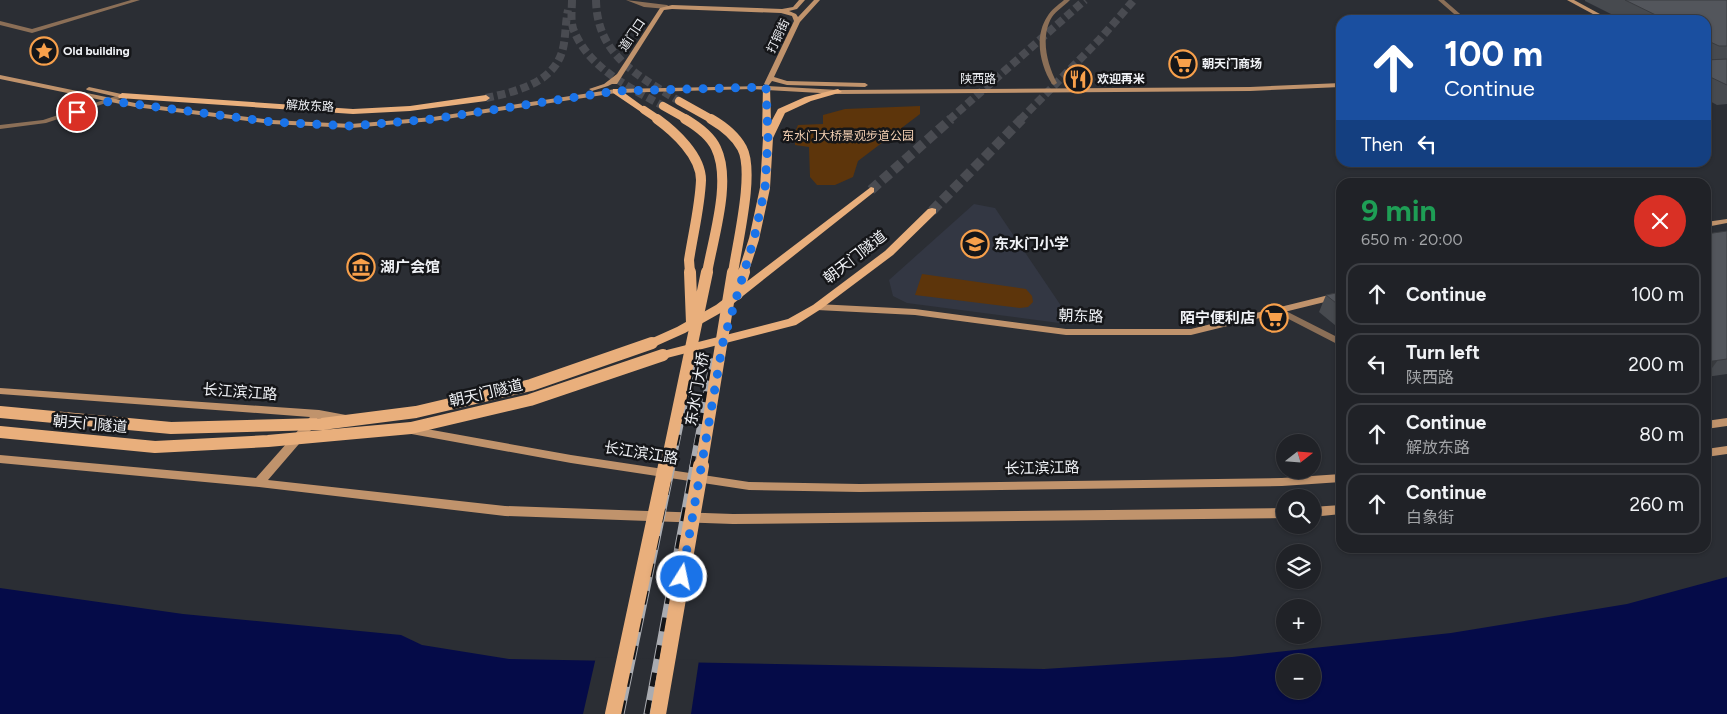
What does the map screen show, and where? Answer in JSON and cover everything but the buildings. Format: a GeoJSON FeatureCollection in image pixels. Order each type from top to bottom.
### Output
{"type":"FeatureCollection","features":[{"type":"Feature","properties":{"kind":"main road","name":"打铜街"},"geometry":{"type":"LineString","coordinates":[[782,11],[795,8],[802,0]]}},
{"type":"Feature","properties":{"kind":"main road","name":"打铜街"},"geometry":{"type":"LineString","coordinates":[[766,87],[797,21],[817,0]]}},
{"type":"Feature","properties":{"kind":"main road"},"geometry":{"type":"LineString","coordinates":[[1560,0],[1588,15]]}},
{"type":"Feature","properties":{"kind":"main road"},"geometry":{"type":"LineString","coordinates":[[1570,0],[1598,15]]}},
{"type":"Feature","properties":{"kind":"main road"},"geometry":{"type":"LineString","coordinates":[[669,7],[782,11],[794,15],[797,21]]}},
{"type":"Feature","properties":{"kind":"main road","name":"道门口"},"geometry":{"type":"LineString","coordinates":[[616,91],[615,83],[618,76],[662,9],[669,7]]}},
{"type":"Feature","properties":{"kind":"main road","name":"解放东路"},"geometry":{"type":"LineString","coordinates":[[0,71],[122,96],[304,118],[382,118],[456,110],[592,89],[606,85],[618,76]]}},
{"type":"Feature","properties":{"kind":"main road","name":"解放东路"},"geometry":{"type":"LineString","coordinates":[[0,78],[110,101],[272,122],[351,126],[433,119],[616,91]]}},
{"type":"Feature","properties":{"kind":"main road","name":"陕西路"},"geometry":{"type":"LineString","coordinates":[[770,78],[787,83],[811,84],[1252,82],[1336,78]]}},
{"type":"Feature","properties":{"kind":"main road","name":"陕西路"},"geometry":{"type":"LineString","coordinates":[[616,91],[766,87],[838,92],[1250,89],[1336,85]]}},
{"type":"Feature","properties":{"kind":"main road"},"geometry":{"type":"LineString","coordinates":[[723,342],[754,239],[765,188],[768,138],[766,87]]}},
{"type":"Feature","properties":{"kind":"main road"},"geometry":{"type":"LineString","coordinates":[[616,91],[673,130],[692,153],[701,178],[689,260],[693,344]]}},
{"type":"Feature","properties":{"kind":"main road"},"geometry":{"type":"LineString","coordinates":[[768,138],[781,111],[808,99],[838,92]]}},
{"type":"Feature","properties":{"kind":"main road"},"geometry":{"type":"LineString","coordinates":[[122,96],[175,97],[336,111],[412,109],[486,98]]}},
{"type":"Feature","properties":{"kind":"main road","name":"东水门大桥"},"geometry":{"type":"LineString","coordinates":[[658,714],[723,342],[748,171],[742,148],[732,136],[711,119],[679,101]]}},
{"type":"Feature","properties":{"kind":"main road","name":"东水门大桥"},"geometry":{"type":"LineString","coordinates":[[613,714],[693,344],[722,193],[723,168],[718,151],[706,133],[663,106]]}},
{"type":"Feature","properties":{"kind":"main road","name":"朝天门隧道"},"geometry":{"type":"LineString","coordinates":[[0,412],[171,428],[322,424],[416,412],[521,387],[573,372],[652,343],[681,330],[720,308],[871,190]]}},
{"type":"Feature","properties":{"kind":"main road","name":"朝天门隧道"},"geometry":{"type":"LineString","coordinates":[[0,432],[155,447],[268,441],[411,428],[530,400],[663,355],[712,341],[761,332],[792,322],[817,307],[889,253],[932,211]]}},
{"type":"Feature","properties":{"kind":"main road"},"geometry":{"type":"LineString","coordinates":[[1711,224],[1727,221]]}},
{"type":"Feature","properties":{"kind":"main road","name":"朝东路"},"geometry":{"type":"LineString","coordinates":[[817,307],[916,312],[1066,332],[1191,332],[1336,295]]}},
{"type":"Feature","properties":{"kind":"main road","name":"长江滨江路"},"geometry":{"type":"LineString","coordinates":[[0,391],[319,414],[571,459],[749,486],[860,488],[1282,482],[1336,478]]}},
{"type":"Feature","properties":{"kind":"main road"},"geometry":{"type":"LineString","coordinates":[[259,483],[319,414]]}},
{"type":"Feature","properties":{"kind":"main road"},"geometry":{"type":"LineString","coordinates":[[1711,424],[1727,422]]}},
{"type":"Feature","properties":{"kind":"main road"},"geometry":{"type":"LineString","coordinates":[[1711,452],[1727,450]]}},
{"type":"Feature","properties":{"kind":"main road"},"geometry":{"type":"LineString","coordinates":[[0,459],[259,483],[505,511],[733,519],[1276,513]]}},
{"type":"Feature","properties":{"kind":"main road"},"geometry":{"type":"LineString","coordinates":[[1321,511],[1336,510]]}},
{"type":"Feature","properties":{"kind":"street"},"geometry":{"type":"LineString","coordinates":[[0,23],[32,31],[137,0]]}},
{"type":"Feature","properties":{"kind":"street"},"geometry":{"type":"LineString","coordinates":[[629,0],[644,5],[669,7],[676,0]]}},
{"type":"Feature","properties":{"kind":"street"},"geometry":{"type":"LineString","coordinates":[[1054,83],[1045,66],[1043,36],[1048,18],[1067,0]]}},
{"type":"Feature","properties":{"kind":"street"},"geometry":{"type":"LineString","coordinates":[[1442,0],[1458,15]]}},
{"type":"Feature","properties":{"kind":"street"},"geometry":{"type":"LineString","coordinates":[[0,126],[44,122],[122,96]]}},
{"type":"Feature","properties":{"kind":"street"},"geometry":{"type":"LineString","coordinates":[[1278,310],[1336,340]]}},
{"type":"Feature","properties":{"kind":"shaded area","name":"东水门小学"},"geometry":{"type":"Polygon","coordinates":[[[974,204],[995,208],[1074,325],[907,303],[893,296],[889,280],[974,204]]]}},
{"type":"Feature","properties":{"kind":"shaded area"},"geometry":{"type":"Polygon","coordinates":[[[1727,577],[1727,714],[0,714],[0,588],[183,614],[401,635],[422,645],[509,659],[1044,669],[1232,657],[1451,633],[1627,604],[1727,577]]]}},
{"type":"Feature","properties":{"kind":"green space","name":"东水门大桥景观步道公园"},"geometry":{"type":"Polygon","coordinates":[[[920,106],[920,114],[858,161],[853,177],[835,185],[817,185],[810,177],[809,147],[795,145],[795,132],[798,125],[823,124],[823,115],[845,109],[920,106]]]}},
{"type":"Feature","properties":{"kind":"green space"},"geometry":{"type":"Polygon","coordinates":[[[922,274],[1026,289],[1032,296],[1033,302],[1028,307],[1020,308],[915,295],[922,274]]]}},
{"type":"Feature","properties":{"kind":"pier"},"geometry":{"type":"Polygon","coordinates":[[[596,657],[699,660],[691,714],[583,714],[596,657]]]}},
{"type":"Feature","properties":{"kind":"tunnel"},"geometry":{"type":"LineString","coordinates":[[572,0],[574,31],[590,56],[612,76],[663,106]]}},
{"type":"Feature","properties":{"kind":"tunnel"},"geometry":{"type":"LineString","coordinates":[[596,0],[598,19],[603,35],[612,49],[635,72],[679,101]]}},
{"type":"Feature","properties":{"kind":"tunnel"},"geometry":{"type":"LineString","coordinates":[[949,120],[1085,0]]}},
{"type":"Feature","properties":{"kind":"tunnel"},"geometry":{"type":"LineString","coordinates":[[1020,120],[1100,39],[1134,0]]}},
{"type":"Feature","properties":{"kind":"tunnel"},"geometry":{"type":"LineString","coordinates":[[486,98],[531,85],[550,72],[562,52],[568,10]]}},
{"type":"Feature","properties":{"kind":"tunnel"},"geometry":{"type":"LineString","coordinates":[[871,190],[951,119]]}},
{"type":"Feature","properties":{"kind":"tunnel"},"geometry":{"type":"LineString","coordinates":[[932,211],[1022,119]]}},
{"type":"Feature","properties":{"kind":"railway"},"geometry":{"type":"LineString","coordinates":[[672,467],[694,361]]}},
{"type":"Feature","properties":{"kind":"railway"},"geometry":{"type":"LineString","coordinates":[[692,467],[712,361]]}},
{"type":"Feature","properties":{"kind":"railway"},"geometry":{"type":"LineString","coordinates":[[621,714],[672,466]]}},
{"type":"Feature","properties":{"kind":"railway"},"geometry":{"type":"LineString","coordinates":[[647,714],[693,466]]}},
{"type":"Feature","properties":{"kind":"place","name":"Old building"},"geometry":{"type":"Point","coordinates":[44,51]}},
{"type":"Feature","properties":{"kind":"place","name":"朝天门商场"},"geometry":{"type":"Point","coordinates":[1183,64]}},
{"type":"Feature","properties":{"kind":"place","name":"欢迎再米"},"geometry":{"type":"Point","coordinates":[1078,79]}},
{"type":"Feature","properties":{"kind":"place","name":"东水门小学"},"geometry":{"type":"Point","coordinates":[975,244]}},
{"type":"Feature","properties":{"kind":"place","name":"湖广会馆"},"geometry":{"type":"Point","coordinates":[361,267]}},
{"type":"Feature","properties":{"kind":"place","name":"陌宁便利店"},"geometry":{"type":"Point","coordinates":[1274,318]}},
{"type":"Feature","properties":{"kind":"route"},"geometry":{"type":"LineString","coordinates":[[77,112],[110,101],[243,119],[351,126],[464,115],[616,91],[766,87],[768,138],[765,188],[754,239],[723,342],[682,577]]}}]}
